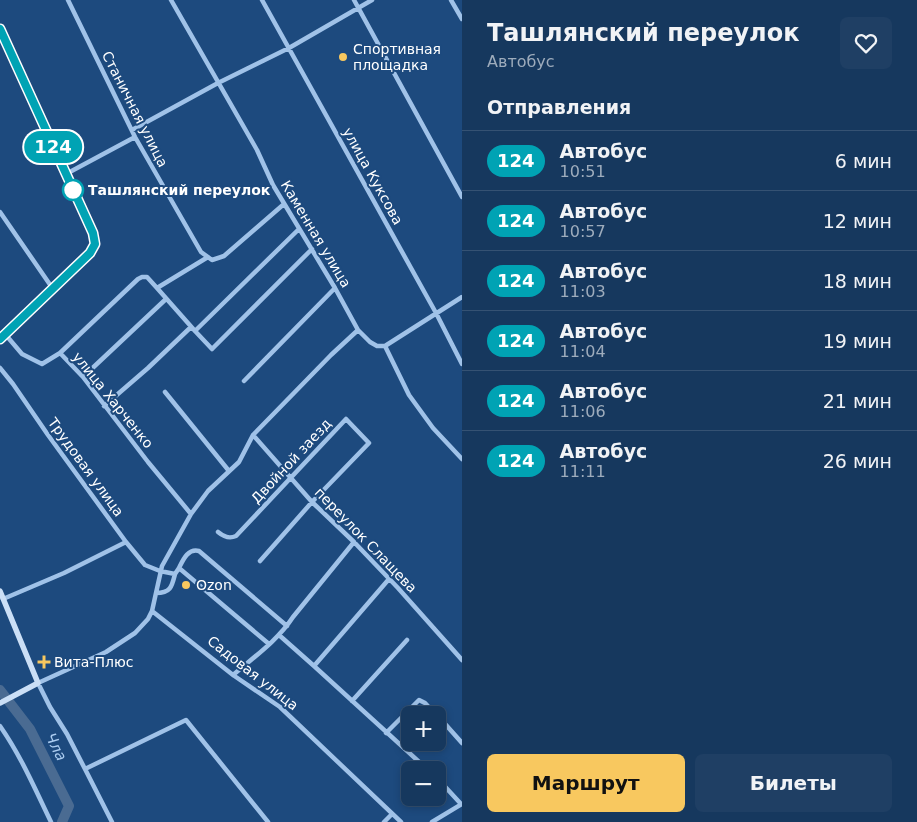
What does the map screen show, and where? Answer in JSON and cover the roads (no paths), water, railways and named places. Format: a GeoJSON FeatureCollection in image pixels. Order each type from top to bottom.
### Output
{"type":"FeatureCollection","features":[{"type":"Feature","properties":{"kind":"street","name":"Станичная улица"},"geometry":{"type":"LineString","coordinates":[[68,0],[135,137],[201,252],[208,257]]}},
{"type":"Feature","properties":{"kind":"street","name":"Каменная улица"},"geometry":{"type":"LineString","coordinates":[[172,0],[258,150],[273,185],[358,330],[376,346],[385,346]]}},
{"type":"Feature","properties":{"kind":"street","name":"улица Куксова"},"geometry":{"type":"LineString","coordinates":[[262,0],[436,313],[462,364]]}},
{"type":"Feature","properties":{"kind":"street"},"geometry":{"type":"LineString","coordinates":[[354,0],[462,197]]}},
{"type":"Feature","properties":{"kind":"street"},"geometry":{"type":"LineString","coordinates":[[132,130],[218,83],[289,48],[372,0]]}},
{"type":"Feature","properties":{"kind":"street"},"geometry":{"type":"LineString","coordinates":[[451,0],[462,19]]}},
{"type":"Feature","properties":{"kind":"street"},"geometry":{"type":"LineString","coordinates":[[0,29],[93,233],[95,244],[90,253],[0,339]]}},
{"type":"Feature","properties":{"kind":"street"},"geometry":{"type":"LineString","coordinates":[[66,174],[135,137]]}},
{"type":"Feature","properties":{"kind":"street"},"geometry":{"type":"LineString","coordinates":[[284,204],[224,256],[212,260],[208,257],[157,288],[212,349],[312,249]]}},
{"type":"Feature","properties":{"kind":"street"},"geometry":{"type":"LineString","coordinates":[[0,212],[54,289]]}},
{"type":"Feature","properties":{"kind":"street"},"geometry":{"type":"LineString","coordinates":[[104,406],[193,329],[299,229]]}},
{"type":"Feature","properties":{"kind":"street","name":"улица Харченко"},"geometry":{"type":"LineString","coordinates":[[5,334],[22,354],[42,364],[60,353],[138,279],[142,277],[147,278],[157,288]]}},
{"type":"Feature","properties":{"kind":"street"},"geometry":{"type":"LineString","coordinates":[[244,381],[335,288]]}},
{"type":"Feature","properties":{"kind":"street"},"geometry":{"type":"LineString","coordinates":[[462,297],[385,346],[408,394],[433,428],[462,459]]}},
{"type":"Feature","properties":{"kind":"street"},"geometry":{"type":"LineString","coordinates":[[83,377],[166,299]]}},
{"type":"Feature","properties":{"kind":"street"},"geometry":{"type":"LineString","coordinates":[[0,703],[38,683],[106,652],[135,633],[152,612],[160,571],[191,514],[208,491],[239,462],[253,435],[358,330]]}},
{"type":"Feature","properties":{"kind":"street","name":"улица Харченко"},"geometry":{"type":"LineString","coordinates":[[60,353],[83,377],[148,462],[191,514]]}},
{"type":"Feature","properties":{"kind":"street","name":"Трудовая улица"},"geometry":{"type":"LineString","coordinates":[[0,368],[126,542],[145,565],[160,571]]}},
{"type":"Feature","properties":{"kind":"street"},"geometry":{"type":"LineString","coordinates":[[165,392],[229,472]]}},
{"type":"Feature","properties":{"kind":"street","name":"Двойной заезд"},"geometry":{"type":"LineString","coordinates":[[218,532],[226,537],[236,536],[346,419],[368,442],[260,561]]}},
{"type":"Feature","properties":{"kind":"street","name":"переулок Слащева"},"geometry":{"type":"LineString","coordinates":[[253,435],[312,502],[354,542],[462,660]]}},
{"type":"Feature","properties":{"kind":"street"},"geometry":{"type":"LineString","coordinates":[[3,599],[64,573],[126,542]]}},
{"type":"Feature","properties":{"kind":"street"},"geometry":{"type":"LineString","coordinates":[[232,675],[287,626],[354,542]]}},
{"type":"Feature","properties":{"kind":"street"},"geometry":{"type":"LineString","coordinates":[[156,593],[169,590],[186,556],[191,550],[195,550],[287,626]]}},
{"type":"Feature","properties":{"kind":"street"},"geometry":{"type":"LineString","coordinates":[[179,568],[269,644]]}},
{"type":"Feature","properties":{"kind":"street"},"geometry":{"type":"LineString","coordinates":[[160,571],[176,574]]}},
{"type":"Feature","properties":{"kind":"street"},"geometry":{"type":"LineString","coordinates":[[314,666],[389,579]]}},
{"type":"Feature","properties":{"kind":"street"},"geometry":{"type":"LineString","coordinates":[[0,591],[38,683],[67,734],[112,822]]}},
{"type":"Feature","properties":{"kind":"street","name":"Садовая улица"},"geometry":{"type":"LineString","coordinates":[[152,612],[232,675],[280,707],[400,822]]}},
{"type":"Feature","properties":{"kind":"street"},"geometry":{"type":"LineString","coordinates":[[278,635],[418,761]]}},
{"type":"Feature","properties":{"kind":"street"},"geometry":{"type":"LineString","coordinates":[[352,701],[407,640]]}},
{"type":"Feature","properties":{"kind":"street"},"geometry":{"type":"LineString","coordinates":[[412,706],[418,700],[428,706]]}},
{"type":"Feature","properties":{"kind":"street"},"geometry":{"type":"LineString","coordinates":[[386,733],[401,718]]}},
{"type":"Feature","properties":{"kind":"street"},"geometry":{"type":"LineString","coordinates":[[85,769],[186,720],[268,822]]}},
{"type":"Feature","properties":{"kind":"street"},"geometry":{"type":"LineString","coordinates":[[0,726],[30,777],[51,822]]}},
{"type":"Feature","properties":{"kind":"street"},"geometry":{"type":"LineString","coordinates":[[446,726],[462,743]]}},
{"type":"Feature","properties":{"kind":"street"},"geometry":{"type":"LineString","coordinates":[[432,822],[462,804],[446,787]]}},
{"type":"Feature","properties":{"kind":"street"},"geometry":{"type":"LineString","coordinates":[[384,822],[392,814]]}},
{"type":"Feature","properties":{"kind":"waterway","name":"Чла"},"geometry":{"type":"LineString","coordinates":[[0,690],[30,729],[69,806],[62,822]]}},
{"type":"Feature","properties":{"kind":"place","name":"Спортивная площадка"},"geometry":{"type":"Point","coordinates":[343,57]}},
{"type":"Feature","properties":{"kind":"place","name":"Ташлянский переулок"},"geometry":{"type":"Point","coordinates":[73,190]}},
{"type":"Feature","properties":{"kind":"place","name":"Ozon"},"geometry":{"type":"Point","coordinates":[186,585]}},
{"type":"Feature","properties":{"kind":"place","name":"Вита-Плюс"},"geometry":{"type":"Point","coordinates":[44,662]}}]}
